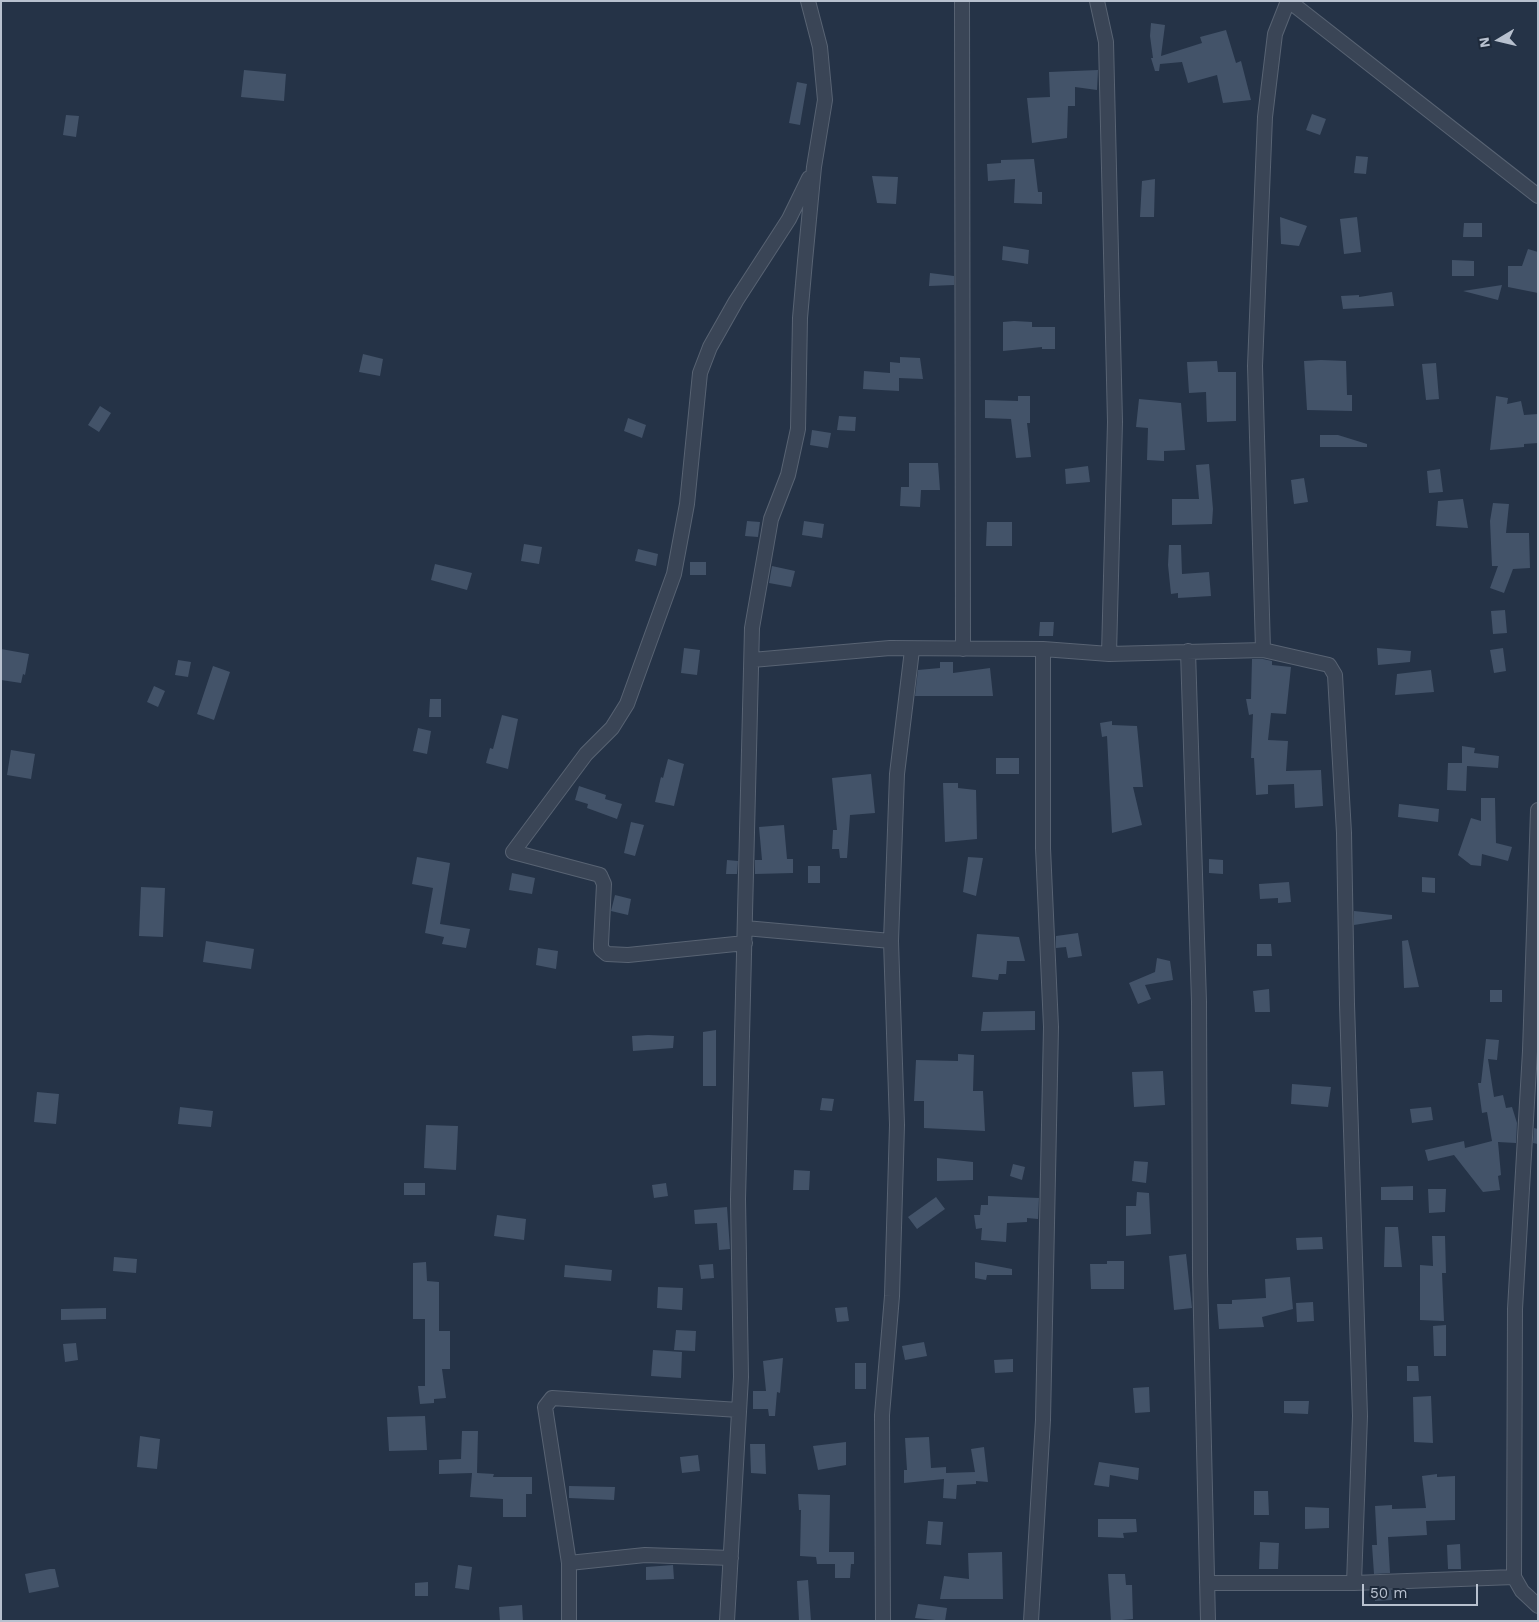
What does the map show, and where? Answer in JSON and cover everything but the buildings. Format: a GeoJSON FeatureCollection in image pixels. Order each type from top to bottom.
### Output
{"type":"FeatureCollection","features":[{"type":"Feature","properties":{"kind":"street"},"geometry":{"type":"LineString","coordinates":[[727,1621],[740,1377],[738,1199],[752,628],[772,518],[788,475],[798,429],[800,318],[814,167],[825,100],[820,47],[808,1]]}},
{"type":"Feature","properties":{"kind":"street"},"geometry":{"type":"LineString","coordinates":[[962,1],[963,648]]}},
{"type":"Feature","properties":{"kind":"street"},"geometry":{"type":"LineString","coordinates":[[1097,1],[1106,42],[1115,422],[1109,654]]}},
{"type":"Feature","properties":{"kind":"street"},"geometry":{"type":"LineString","coordinates":[[1263,650],[1255,366],[1265,117],[1275,34],[1288,1],[1538,196]]}},
{"type":"Feature","properties":{"kind":"street"},"geometry":{"type":"LineString","coordinates":[[744,943],[628,955],[607,954],[601,949],[604,884],[600,875],[513,852],[586,754],[612,728],[628,704],[674,574],[687,504],[700,373],[703,364],[710,346],[736,301],[789,219],[814,167]]}},
{"type":"Feature","properties":{"kind":"street"},"geometry":{"type":"LineString","coordinates":[[752,660],[890,648],[912,650],[963,648],[1043,649],[1109,654],[1263,650],[1329,665],[1336,675],[1344,833],[1347,1014],[1360,1416],[1354,1583]]}},
{"type":"Feature","properties":{"kind":"street"},"geometry":{"type":"LineString","coordinates":[[1030,1621],[1043,1420],[1051,1036],[1043,848],[1043,649]]}},
{"type":"Feature","properties":{"kind":"street"},"geometry":{"type":"LineString","coordinates":[[883,1621],[882,1415],[892,1296],[897,1125],[891,941],[897,774],[912,650]]}},
{"type":"Feature","properties":{"kind":"street"},"geometry":{"type":"LineString","coordinates":[[1188,651],[1199,1002],[1201,1282],[1208,1621]]}},
{"type":"Feature","properties":{"kind":"street"},"geometry":{"type":"LineString","coordinates":[[1538,810],[1534,1051],[1515,1309],[1514,1577],[1522,1591],[1538,1606]]}},
{"type":"Feature","properties":{"kind":"street"},"geometry":{"type":"LineString","coordinates":[[745,928],[891,941]]}},
{"type":"Feature","properties":{"kind":"street"},"geometry":{"type":"LineString","coordinates":[[569,1621],[569,1563],[545,1407],[552,1398],[739,1410]]}},
{"type":"Feature","properties":{"kind":"street"},"geometry":{"type":"LineString","coordinates":[[569,1563],[645,1555],[731,1558]]}},
{"type":"Feature","properties":{"kind":"street"},"geometry":{"type":"LineString","coordinates":[[1206,1583],[1354,1583],[1514,1577]]}}]}
